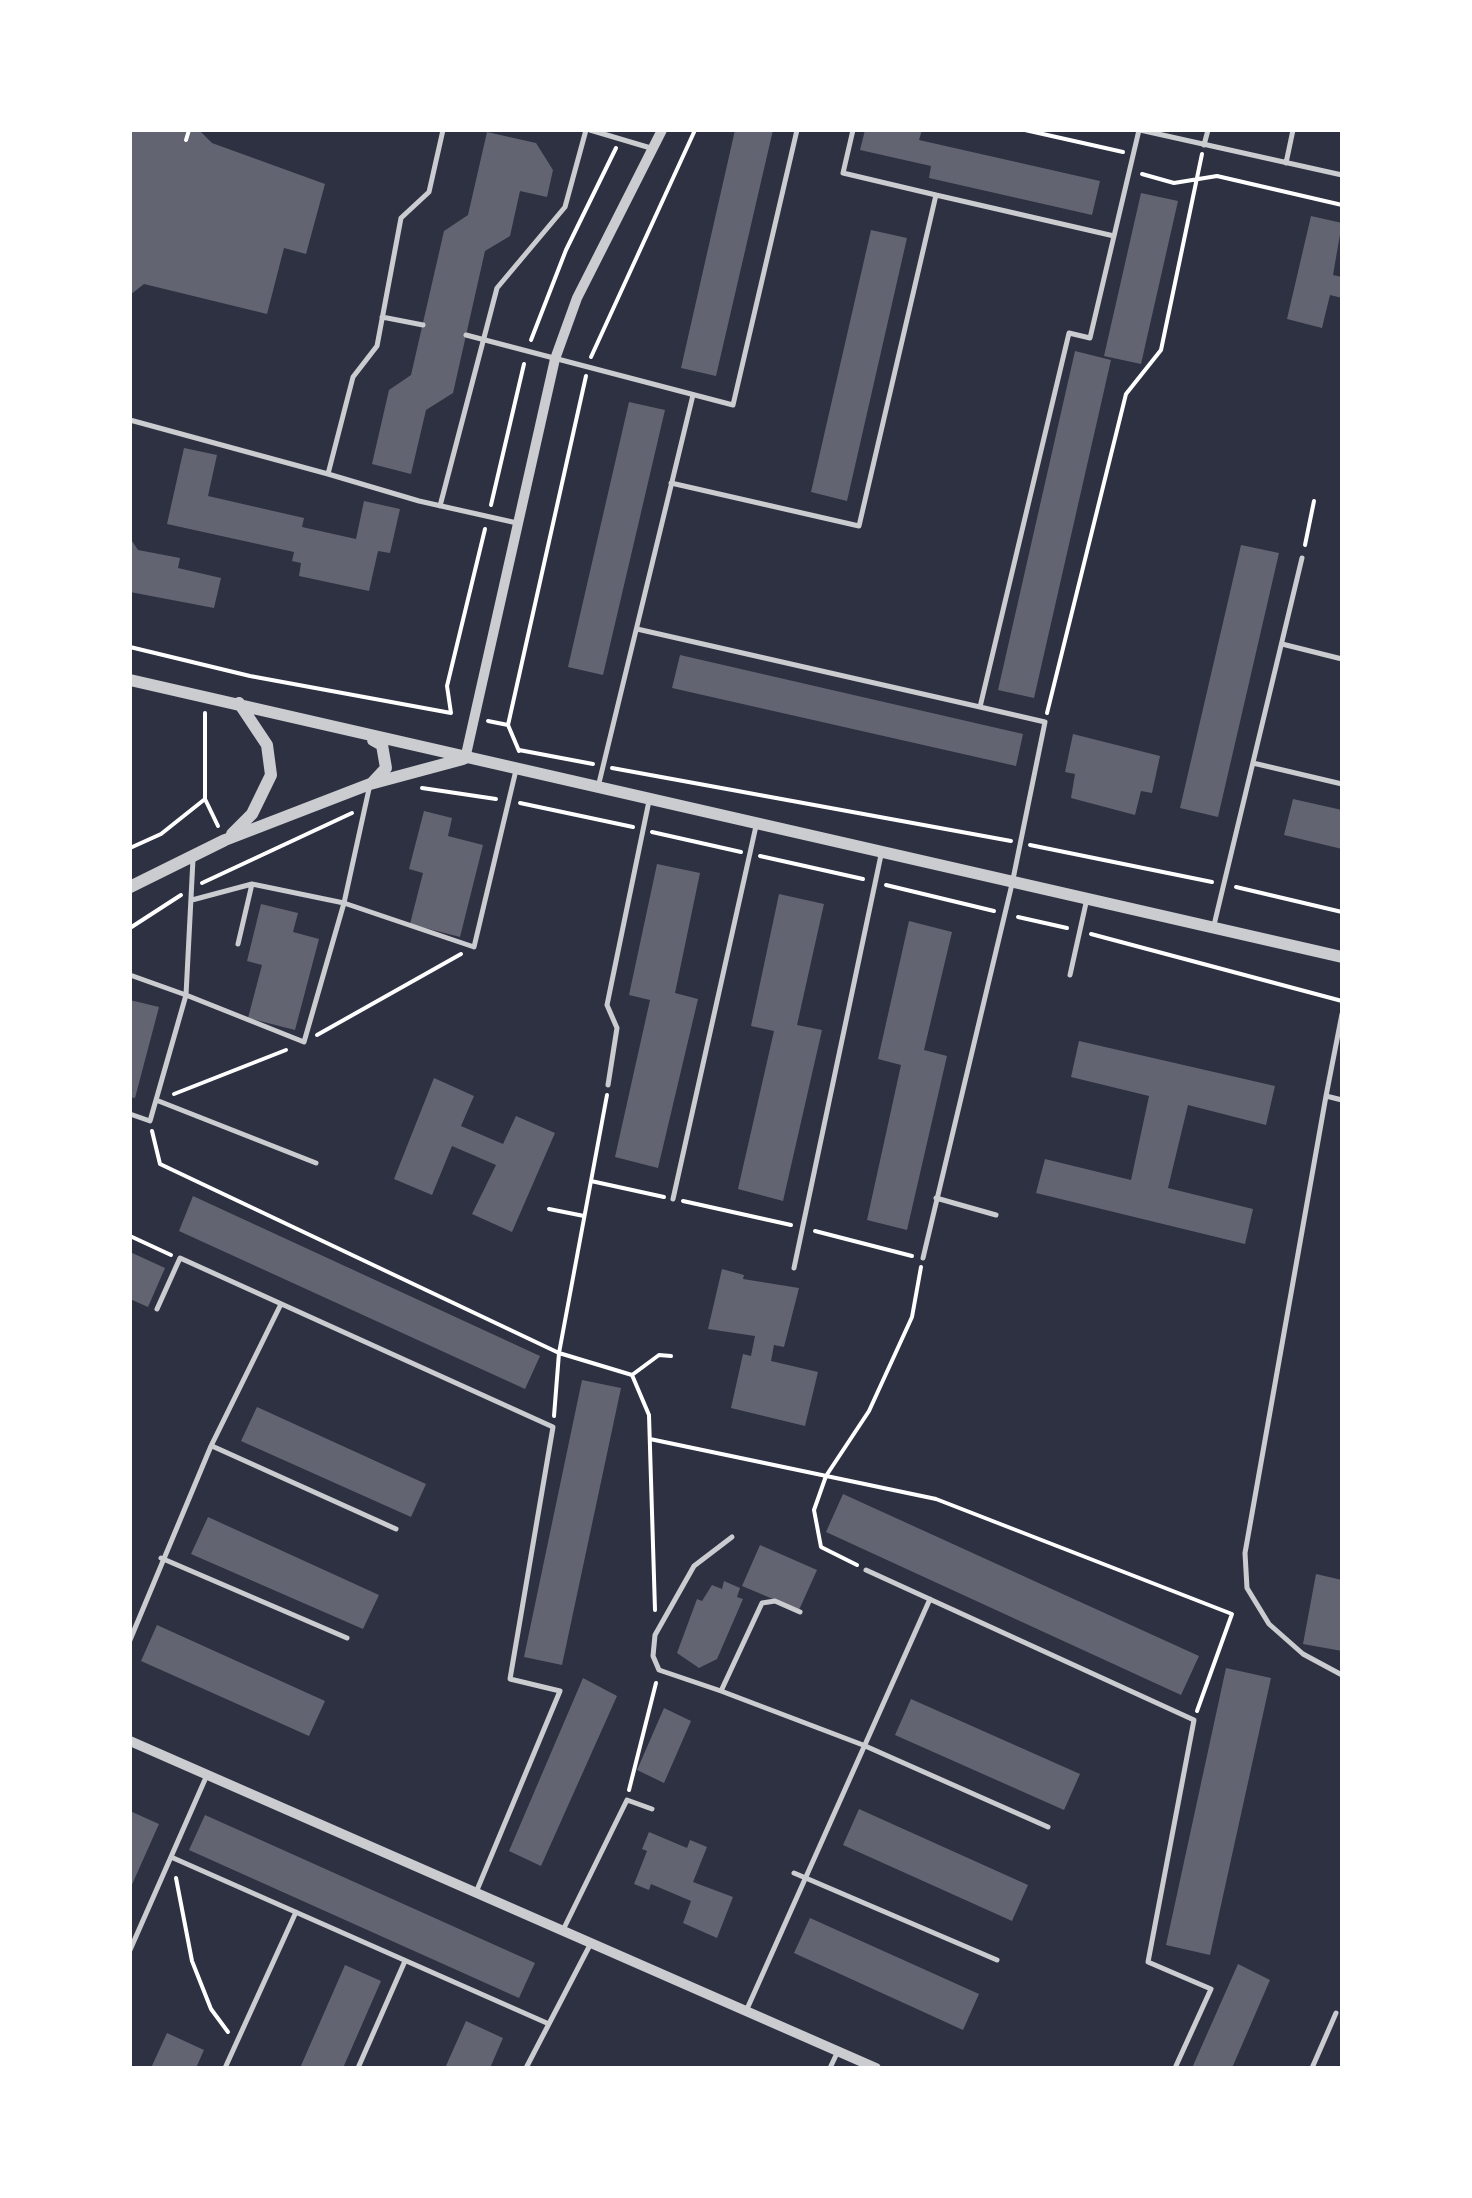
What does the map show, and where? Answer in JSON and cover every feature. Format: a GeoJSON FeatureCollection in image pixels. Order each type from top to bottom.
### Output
{"type":"FeatureCollection","features":[{"type":"Feature","properties":{"kind":"street"},"geometry":{"type":"LineString","coordinates":[[465,758],[555,359],[577,298],[662,130]]}},
{"type":"Feature","properties":{"kind":"street"},"geometry":{"type":"LineString","coordinates":[[130,680],[650,798],[881,855],[1342,957]]}},
{"type":"Feature","properties":{"kind":"street"},"geometry":{"type":"LineString","coordinates":[[225,840],[252,814],[272,775],[267,745],[239,704]]}},
{"type":"Feature","properties":{"kind":"street"},"geometry":{"type":"LineString","coordinates":[[366,736],[382,746],[386,754],[382,777],[370,784]]}},
{"type":"Feature","properties":{"kind":"street"},"geometry":{"type":"LineString","coordinates":[[130,887],[225,840],[370,784],[465,758]]}},
{"type":"Feature","properties":{"kind":"street"},"geometry":{"type":"LineString","coordinates":[[130,1741],[876,2068]]}},
{"type":"Feature","properties":{"kind":"lane"},"geometry":{"type":"LineString","coordinates":[[328,474],[352,376],[376,346],[401,218],[429,192],[444,130]]}},
{"type":"Feature","properties":{"kind":"lane"},"geometry":{"type":"LineString","coordinates":[[440,506],[496,288],[565,207],[588,130],[654,148]]}},
{"type":"Feature","properties":{"kind":"lane"},"geometry":{"type":"LineString","coordinates":[[466,335],[732,405],[796,130]]}},
{"type":"Feature","properties":{"kind":"lane"},"geometry":{"type":"LineString","coordinates":[[853,130],[843,173],[1114,236]]}},
{"type":"Feature","properties":{"kind":"lane"},"geometry":{"type":"LineString","coordinates":[[980,707],[1068,333],[1090,338],[1139,130],[1342,175]]}},
{"type":"Feature","properties":{"kind":"lane"},"geometry":{"type":"LineString","coordinates":[[1204,144],[1208,130]]}},
{"type":"Feature","properties":{"kind":"lane"},"geometry":{"type":"LineString","coordinates":[[1286,162],[1293,130]]}},
{"type":"Feature","properties":{"kind":"lane"},"geometry":{"type":"LineString","coordinates":[[672,483],[859,526],[936,195]]}},
{"type":"Feature","properties":{"kind":"lane"},"geometry":{"type":"LineString","coordinates":[[382,317],[423,325]]}},
{"type":"Feature","properties":{"kind":"lane"},"geometry":{"type":"LineString","coordinates":[[598,786],[693,395]]}},
{"type":"Feature","properties":{"kind":"lane"},"geometry":{"type":"LineString","coordinates":[[130,420],[440,506],[519,523]]}},
{"type":"Feature","properties":{"kind":"lane"},"geometry":{"type":"LineString","coordinates":[[1213,928],[1302,558]]}},
{"type":"Feature","properties":{"kind":"lane"},"geometry":{"type":"LineString","coordinates":[[636,629],[1045,722],[1012,884],[922,1258]]}},
{"type":"Feature","properties":{"kind":"lane"},"geometry":{"type":"LineString","coordinates":[[1282,644],[1342,659]]}},
{"type":"Feature","properties":{"kind":"lane"},"geometry":{"type":"LineString","coordinates":[[1253,763],[1342,784]]}},
{"type":"Feature","properties":{"kind":"lane"},"geometry":{"type":"LineString","coordinates":[[192,900],[252,884],[344,904],[474,947],[516,770]]}},
{"type":"Feature","properties":{"kind":"lane"},"geometry":{"type":"LineString","coordinates":[[130,975],[304,1042],[344,904],[370,784]]}},
{"type":"Feature","properties":{"kind":"lane"},"geometry":{"type":"LineString","coordinates":[[608,1085],[617,1028],[607,1005],[650,798]]}},
{"type":"Feature","properties":{"kind":"lane"},"geometry":{"type":"LineString","coordinates":[[673,1199],[756,826]]}},
{"type":"Feature","properties":{"kind":"lane"},"geometry":{"type":"LineString","coordinates":[[794,1268],[881,855]]}},
{"type":"Feature","properties":{"kind":"lane"},"geometry":{"type":"LineString","coordinates":[[130,1114],[150,1122],[186,995],[193,856]]}},
{"type":"Feature","properties":{"kind":"lane"},"geometry":{"type":"LineString","coordinates":[[238,944],[252,884]]}},
{"type":"Feature","properties":{"kind":"lane"},"geometry":{"type":"LineString","coordinates":[[1070,975],[1087,900]]}},
{"type":"Feature","properties":{"kind":"lane"},"geometry":{"type":"LineString","coordinates":[[1342,1014],[1245,1554],[1247,1588],[1269,1624],[1303,1654],[1342,1674]]}},
{"type":"Feature","properties":{"kind":"lane"},"geometry":{"type":"LineString","coordinates":[[1326,1096],[1342,1100]]}},
{"type":"Feature","properties":{"kind":"lane"},"geometry":{"type":"LineString","coordinates":[[156,1100],[316,1163]]}},
{"type":"Feature","properties":{"kind":"lane"},"geometry":{"type":"LineString","coordinates":[[936,1198],[996,1215]]}},
{"type":"Feature","properties":{"kind":"lane"},"geometry":{"type":"LineString","coordinates":[[157,1309],[180,1258],[553,1427],[510,1679],[560,1691],[476,1893]]}},
{"type":"Feature","properties":{"kind":"lane"},"geometry":{"type":"LineString","coordinates":[[130,1640],[211,1446],[281,1304]]}},
{"type":"Feature","properties":{"kind":"lane"},"geometry":{"type":"LineString","coordinates":[[211,1446],[396,1529]]}},
{"type":"Feature","properties":{"kind":"lane"},"geometry":{"type":"LineString","coordinates":[[732,1537],[694,1566],[655,1635],[653,1656],[659,1670],[863,1745],[1048,1827]]}},
{"type":"Feature","properties":{"kind":"lane"},"geometry":{"type":"LineString","coordinates":[[161,1558],[346,1638]]}},
{"type":"Feature","properties":{"kind":"lane"},"geometry":{"type":"LineString","coordinates":[[866,1570],[1194,1720],[1148,1962],[1211,1989],[1175,2068]]}},
{"type":"Feature","properties":{"kind":"lane"},"geometry":{"type":"LineString","coordinates":[[746,2011],[930,1599]]}},
{"type":"Feature","properties":{"kind":"lane"},"geometry":{"type":"LineString","coordinates":[[720,1691],[762,1603],[774,1601],[800,1612]]}},
{"type":"Feature","properties":{"kind":"lane"},"geometry":{"type":"LineString","coordinates":[[130,1950],[207,1775]]}},
{"type":"Feature","properties":{"kind":"lane"},"geometry":{"type":"LineString","coordinates":[[563,1931],[627,1800],[652,1809]]}},
{"type":"Feature","properties":{"kind":"lane"},"geometry":{"type":"LineString","coordinates":[[171,1857],[549,2024]]}},
{"type":"Feature","properties":{"kind":"lane"},"geometry":{"type":"LineString","coordinates":[[794,1872],[997,1960]]}},
{"type":"Feature","properties":{"kind":"lane"},"geometry":{"type":"LineString","coordinates":[[226,2068],[296,1912]]}},
{"type":"Feature","properties":{"kind":"lane"},"geometry":{"type":"LineString","coordinates":[[526,2068],[591,1943]]}},
{"type":"Feature","properties":{"kind":"lane"},"geometry":{"type":"LineString","coordinates":[[358,2068],[404,1961]]}},
{"type":"Feature","properties":{"kind":"lane"},"geometry":{"type":"LineString","coordinates":[[1312,2068],[1336,2014]]}},
{"type":"Feature","properties":{"kind":"lane"},"geometry":{"type":"LineString","coordinates":[[830,2068],[838,2051]]}},
{"type":"Feature","properties":{"kind":"path"},"geometry":{"type":"LineString","coordinates":[[186,140],[188,130]]}},
{"type":"Feature","properties":{"kind":"path"},"geometry":{"type":"LineString","coordinates":[[516,770],[519,750],[508,725],[588,368],[695,130]]}},
{"type":"Feature","properties":{"kind":"path"},"geometry":{"type":"LineString","coordinates":[[1025,130],[1133,154],[1138,172],[1174,183],[1217,176],[1342,204]]}},
{"type":"Feature","properties":{"kind":"path"},"geometry":{"type":"LineString","coordinates":[[1045,722],[1126,394],[1162,350],[1204,144]]}},
{"type":"Feature","properties":{"kind":"path"},"geometry":{"type":"LineString","coordinates":[[1302,558],[1314,501]]}},
{"type":"Feature","properties":{"kind":"path"},"geometry":{"type":"LineString","coordinates":[[216,668],[209,696],[206,799],[237,866]]}},
{"type":"Feature","properties":{"kind":"path"},"geometry":{"type":"LineString","coordinates":[[519,750],[1020,843],[1342,912]]}},
{"type":"Feature","properties":{"kind":"path"},"geometry":{"type":"LineString","coordinates":[[411,789],[432,787],[509,801],[877,882],[1342,1001]]}},
{"type":"Feature","properties":{"kind":"path"},"geometry":{"type":"LineString","coordinates":[[130,848],[161,834],[206,799]]}},
{"type":"Feature","properties":{"kind":"path"},"geometry":{"type":"LineString","coordinates":[[130,928],[192,887],[365,807]]}},
{"type":"Feature","properties":{"kind":"path"},"geometry":{"type":"LineString","coordinates":[[553,1427],[560,1354],[608,1085]]}},
{"type":"Feature","properties":{"kind":"path"},"geometry":{"type":"LineString","coordinates":[[150,1122],[160,1164],[560,1354],[632,1375]]}},
{"type":"Feature","properties":{"kind":"path"},"geometry":{"type":"LineString","coordinates":[[591,1180],[922,1258],[912,1317],[868,1411],[826,1476],[814,1510],[821,1547],[866,1570]]}},
{"type":"Feature","properties":{"kind":"path"},"geometry":{"type":"LineString","coordinates":[[549,1209],[584,1216]]}},
{"type":"Feature","properties":{"kind":"path"},"geometry":{"type":"LineString","coordinates":[[130,1236],[180,1258]]}},
{"type":"Feature","properties":{"kind":"path"},"geometry":{"type":"LineString","coordinates":[[632,1375],[659,1355],[671,1356]]}},
{"type":"Feature","properties":{"kind":"path"},"geometry":{"type":"LineString","coordinates":[[632,1375],[648,1414],[655,1635]]}},
{"type":"Feature","properties":{"kind":"path"},"geometry":{"type":"LineString","coordinates":[[650,1439],[936,1499],[1232,1614],[1194,1720]]}},
{"type":"Feature","properties":{"kind":"path"},"geometry":{"type":"LineString","coordinates":[[627,1800],[659,1670]]}},
{"type":"Feature","properties":{"kind":"path"},"geometry":{"type":"LineString","coordinates":[[171,1857],[192,1961],[212,2009],[236,2043]]}},
{"type":"Feature","properties":{"kind":"building"},"geometry":{"type":"Polygon","coordinates":[[[130,130],[199,130],[212,143],[325,184],[306,254],[284,248],[267,314],[144,284],[130,295],[130,130]]]}},
{"type":"Feature","properties":{"kind":"building"},"geometry":{"type":"Polygon","coordinates":[[[735,130],[773,130],[716,376],[681,368],[735,130]]]}},
{"type":"Feature","properties":{"kind":"building"},"geometry":{"type":"Polygon","coordinates":[[[865,130],[922,130],[919,140],[1100,181],[1092,215],[929,178],[931,166],[860,150],[865,130]]]}},
{"type":"Feature","properties":{"kind":"building"},"geometry":{"type":"Polygon","coordinates":[[[487,132],[536,143],[553,170],[547,197],[520,191],[510,236],[485,251],[453,393],[426,410],[411,474],[372,464],[389,390],[411,375],[444,231],[468,215],[487,132]]]}},
{"type":"Feature","properties":{"kind":"building"},"geometry":{"type":"Polygon","coordinates":[[[1141,193],[1178,201],[1141,364],[1104,356],[1141,193]]]}},
{"type":"Feature","properties":{"kind":"building"},"geometry":{"type":"Polygon","coordinates":[[[1311,216],[1342,223],[1333,275],[1342,277],[1342,298],[1330,295],[1322,328],[1287,319],[1311,216]]]}},
{"type":"Feature","properties":{"kind":"building"},"geometry":{"type":"Polygon","coordinates":[[[871,230],[907,238],[847,501],[811,492],[871,230]]]}},
{"type":"Feature","properties":{"kind":"building"},"geometry":{"type":"Polygon","coordinates":[[[1075,351],[1111,360],[1034,698],[998,690],[1075,351]]]}},
{"type":"Feature","properties":{"kind":"building"},"geometry":{"type":"Polygon","coordinates":[[[629,402],[665,410],[603,675],[568,667],[629,402]]]}},
{"type":"Feature","properties":{"kind":"building"},"geometry":{"type":"Polygon","coordinates":[[[184,448],[217,455],[208,496],[304,518],[302,527],[356,539],[364,501],[400,509],[390,553],[378,551],[369,591],[299,576],[301,563],[292,561],[294,552],[167,524],[184,448]]]}},
{"type":"Feature","properties":{"kind":"building"},"geometry":{"type":"Polygon","coordinates":[[[130,538],[138,550],[180,558],[178,568],[221,578],[214,608],[130,592],[130,538]]]}},
{"type":"Feature","properties":{"kind":"building"},"geometry":{"type":"Polygon","coordinates":[[[1241,545],[1279,553],[1218,817],[1180,808],[1241,545]]]}},
{"type":"Feature","properties":{"kind":"building"},"geometry":{"type":"Polygon","coordinates":[[[680,655],[1023,734],[1016,766],[672,688],[680,655]]]}},
{"type":"Feature","properties":{"kind":"building"},"geometry":{"type":"Polygon","coordinates":[[[1073,734],[1160,756],[1152,793],[1141,791],[1135,815],[1071,798],[1075,774],[1065,772],[1073,734]]]}},
{"type":"Feature","properties":{"kind":"building"},"geometry":{"type":"Polygon","coordinates":[[[1293,799],[1342,810],[1342,849],[1284,835],[1293,799]]]}},
{"type":"Feature","properties":{"kind":"building"},"geometry":{"type":"Polygon","coordinates":[[[424,811],[452,818],[448,836],[483,845],[460,937],[410,924],[423,873],[409,869],[424,811]]]}},
{"type":"Feature","properties":{"kind":"building"},"geometry":{"type":"Polygon","coordinates":[[[657,864],[700,873],[675,993],[698,999],[658,1168],[615,1157],[650,1000],[629,995],[657,864]]]}},
{"type":"Feature","properties":{"kind":"building"},"geometry":{"type":"Polygon","coordinates":[[[779,894],[824,904],[797,1025],[822,1030],[783,1201],[738,1189],[774,1031],[751,1026],[779,894]]]}},
{"type":"Feature","properties":{"kind":"building"},"geometry":{"type":"Polygon","coordinates":[[[261,904],[298,913],[293,932],[319,939],[295,1030],[248,1018],[262,965],[247,961],[261,904]]]}},
{"type":"Feature","properties":{"kind":"building"},"geometry":{"type":"Polygon","coordinates":[[[909,921],[952,932],[924,1050],[947,1056],[907,1230],[867,1220],[901,1065],[878,1059],[909,921]]]}},
{"type":"Feature","properties":{"kind":"building"},"geometry":{"type":"Polygon","coordinates":[[[130,1000],[159,1007],[135,1098],[130,1097],[130,1000]]]}},
{"type":"Feature","properties":{"kind":"building"},"geometry":{"type":"Polygon","coordinates":[[[1079,1041],[1275,1086],[1266,1125],[1188,1105],[1168,1188],[1253,1209],[1245,1244],[1036,1193],[1045,1159],[1131,1180],[1149,1096],[1071,1077],[1079,1041]]]}},
{"type":"Feature","properties":{"kind":"building"},"geometry":{"type":"Polygon","coordinates":[[[434,1078],[474,1096],[461,1126],[503,1144],[516,1116],[555,1133],[512,1232],[472,1214],[496,1165],[452,1146],[432,1195],[394,1179],[434,1078]]]}},
{"type":"Feature","properties":{"kind":"building"},"geometry":{"type":"Polygon","coordinates":[[[193,1196],[540,1356],[525,1389],[179,1231],[193,1196]]]}},
{"type":"Feature","properties":{"kind":"building"},"geometry":{"type":"Polygon","coordinates":[[[130,1252],[165,1268],[148,1307],[130,1299],[130,1252]]]}},
{"type":"Feature","properties":{"kind":"building"},"geometry":{"type":"Polygon","coordinates":[[[722,1269],[744,1275],[743,1279],[799,1288],[784,1347],[774,1345],[771,1361],[818,1372],[805,1426],[731,1408],[743,1354],[751,1356],[755,1336],[708,1329],[722,1269]]]}},
{"type":"Feature","properties":{"kind":"building"},"geometry":{"type":"Polygon","coordinates":[[[582,1380],[621,1388],[562,1665],[524,1657],[582,1380]]]}},
{"type":"Feature","properties":{"kind":"building"},"geometry":{"type":"Polygon","coordinates":[[[257,1407],[426,1484],[411,1517],[241,1441],[257,1407]]]}},
{"type":"Feature","properties":{"kind":"building"},"geometry":{"type":"Polygon","coordinates":[[[843,1494],[1199,1656],[1181,1695],[826,1532],[843,1494]]]}},
{"type":"Feature","properties":{"kind":"building"},"geometry":{"type":"Polygon","coordinates":[[[208,1517],[379,1595],[363,1629],[191,1554],[208,1517]]]}},
{"type":"Feature","properties":{"kind":"building"},"geometry":{"type":"Polygon","coordinates":[[[760,1545],[817,1570],[799,1610],[742,1586],[760,1545]]]}},
{"type":"Feature","properties":{"kind":"building"},"geometry":{"type":"Polygon","coordinates":[[[1316,1574],[1342,1580],[1342,1651],[1303,1644],[1316,1574]]]}},
{"type":"Feature","properties":{"kind":"building"},"geometry":{"type":"Polygon","coordinates":[[[724,1581],[740,1588],[737,1597],[743,1599],[717,1659],[699,1668],[677,1653],[697,1599],[702,1601],[712,1585],[722,1589],[724,1581]]]}},
{"type":"Feature","properties":{"kind":"building"},"geometry":{"type":"Polygon","coordinates":[[[157,1625],[325,1701],[309,1736],[141,1661],[157,1625]]]}},
{"type":"Feature","properties":{"kind":"building"},"geometry":{"type":"Polygon","coordinates":[[[1226,1668],[1271,1678],[1210,1955],[1166,1945],[1226,1668]]]}},
{"type":"Feature","properties":{"kind":"building"},"geometry":{"type":"Polygon","coordinates":[[[583,1678],[617,1696],[541,1866],[509,1851],[583,1678]]]}},
{"type":"Feature","properties":{"kind":"building"},"geometry":{"type":"Polygon","coordinates":[[[911,1699],[1080,1774],[1064,1810],[895,1735],[911,1699]]]}},
{"type":"Feature","properties":{"kind":"building"},"geometry":{"type":"Polygon","coordinates":[[[664,1708],[691,1721],[664,1783],[637,1770],[664,1708]]]}},
{"type":"Feature","properties":{"kind":"building"},"geometry":{"type":"Polygon","coordinates":[[[859,1809],[1028,1885],[1012,1921],[843,1845],[859,1809]]]}},
{"type":"Feature","properties":{"kind":"building"},"geometry":{"type":"Polygon","coordinates":[[[130,1811],[159,1824],[130,1889],[130,1811]]]}},
{"type":"Feature","properties":{"kind":"building"},"geometry":{"type":"Polygon","coordinates":[[[205,1815],[535,1963],[519,1998],[189,1850],[205,1815]]]}},
{"type":"Feature","properties":{"kind":"building"},"geometry":{"type":"Polygon","coordinates":[[[649,1832],[687,1848],[690,1840],[707,1847],[693,1882],[733,1897],[717,1938],[683,1923],[691,1901],[651,1884],[649,1890],[634,1884],[647,1851],[642,1849],[649,1832]]]}},
{"type":"Feature","properties":{"kind":"building"},"geometry":{"type":"Polygon","coordinates":[[[810,1918],[979,1994],[963,2030],[794,1953],[810,1918]]]}},
{"type":"Feature","properties":{"kind":"building"},"geometry":{"type":"Polygon","coordinates":[[[1238,1964],[1270,1980],[1232,2068],[1192,2068],[1238,1964]]]}},
{"type":"Feature","properties":{"kind":"building"},"geometry":{"type":"Polygon","coordinates":[[[345,1965],[381,1981],[343,2068],[300,2068],[345,1965]]]}},
{"type":"Feature","properties":{"kind":"building"},"geometry":{"type":"Polygon","coordinates":[[[466,2021],[503,2038],[490,2068],[445,2068],[466,2021]]]}},
{"type":"Feature","properties":{"kind":"building"},"geometry":{"type":"Polygon","coordinates":[[[167,2033],[204,2050],[196,2068],[151,2068],[167,2033]]]}}]}
